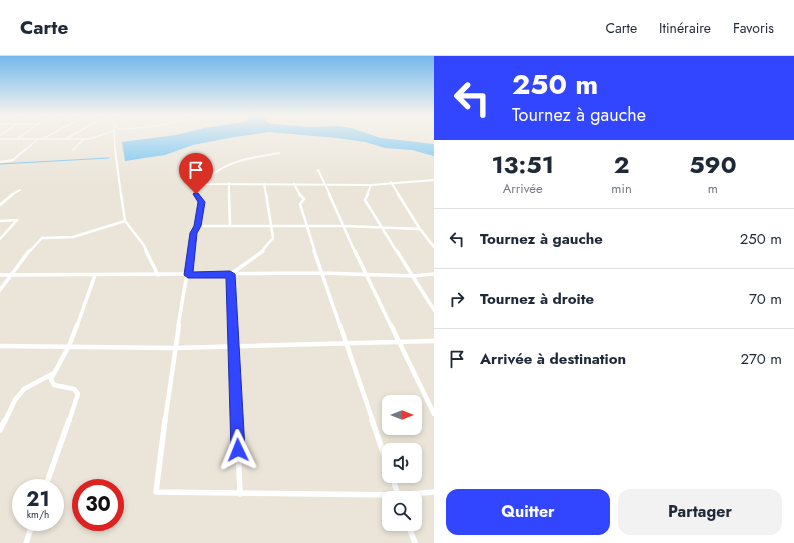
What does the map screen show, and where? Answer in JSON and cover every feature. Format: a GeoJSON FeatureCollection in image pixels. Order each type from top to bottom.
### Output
{"type":"FeatureCollection","features":[{"type":"Feature","properties":{"kind":"street"},"geometry":{"type":"LineString","coordinates":[[42,140],[46,138]]}},
{"type":"Feature","properties":{"kind":"street"},"geometry":{"type":"LineString","coordinates":[[65,140],[69,138]]}},
{"type":"Feature","properties":{"kind":"street"},"geometry":{"type":"LineString","coordinates":[[0,139],[84,140],[96,138]]}},
{"type":"Feature","properties":{"kind":"street"},"geometry":{"type":"LineString","coordinates":[[114,138],[116,164],[125,221],[143,244],[158,275]]}},
{"type":"Feature","properties":{"kind":"street"},"geometry":{"type":"LineString","coordinates":[[0,162],[13,160],[38,139]]}},
{"type":"Feature","properties":{"kind":"street"},"geometry":{"type":"LineString","coordinates":[[73,150],[84,140]]}},
{"type":"Feature","properties":{"kind":"street"},"geometry":{"type":"LineString","coordinates":[[279,153],[248,159],[224,167],[216,172],[196,192],[202,202],[194,233],[188,275],[174,348],[156,492],[382,496]]}},
{"type":"Feature","properties":{"kind":"street"},"geometry":{"type":"LineString","coordinates":[[318,170],[345,226],[348,237],[434,414]]}},
{"type":"Feature","properties":{"kind":"street"},"geometry":{"type":"LineString","coordinates":[[205,184],[371,185],[391,182],[434,180]]}},
{"type":"Feature","properties":{"kind":"street"},"geometry":{"type":"LineString","coordinates":[[391,182],[420,229],[434,247]]}},
{"type":"Feature","properties":{"kind":"street"},"geometry":{"type":"LineString","coordinates":[[229,184],[230,226]]}},
{"type":"Feature","properties":{"kind":"street"},"geometry":{"type":"LineString","coordinates":[[230,274],[269,246],[272,238],[264,184]]}},
{"type":"Feature","properties":{"kind":"street"},"geometry":{"type":"LineString","coordinates":[[294,184],[297,192],[304,199],[300,204],[306,226],[382,448]]}},
{"type":"Feature","properties":{"kind":"street"},"geometry":{"type":"LineString","coordinates":[[371,185],[365,200],[434,310]]}},
{"type":"Feature","properties":{"kind":"street"},"geometry":{"type":"LineString","coordinates":[[0,205],[12,194],[20,190]]}},
{"type":"Feature","properties":{"kind":"street"},"geometry":{"type":"LineString","coordinates":[[0,221],[17,220],[0,239]]}},
{"type":"Feature","properties":{"kind":"street"},"geometry":{"type":"LineString","coordinates":[[0,290],[30,250],[42,238],[73,237],[125,221]]}},
{"type":"Feature","properties":{"kind":"street"},"geometry":{"type":"LineString","coordinates":[[197,226],[345,226],[420,229]]}},
{"type":"Feature","properties":{"kind":"street"},"geometry":{"type":"LineString","coordinates":[[0,275],[321,273],[412,276],[434,274]]}},
{"type":"Feature","properties":{"kind":"street"},"geometry":{"type":"LineString","coordinates":[[230,274],[240,494]]}},
{"type":"Feature","properties":{"kind":"street"},"geometry":{"type":"LineString","coordinates":[[48,479],[78,394],[74,389],[54,385],[52,379],[69,346],[95,275]]}},
{"type":"Feature","properties":{"kind":"street"},"geometry":{"type":"LineString","coordinates":[[0,346],[174,348],[346,342],[434,341]]}},
{"type":"Feature","properties":{"kind":"street"},"geometry":{"type":"LineString","coordinates":[[0,430],[15,400],[24,389],[55,372]]}},
{"type":"Feature","properties":{"kind":"street"},"geometry":{"type":"LineString","coordinates":[[422,493],[434,492]]}},
{"type":"Feature","properties":{"kind":"street"},"geometry":{"type":"LineString","coordinates":[[26,543],[30,531]]}},
{"type":"Feature","properties":{"kind":"street"},"geometry":{"type":"LineString","coordinates":[[410,531],[414,543]]}},
{"type":"Feature","properties":{"kind":"water"},"geometry":{"type":"Polygon","coordinates":[[[155,138],[231,138],[193,145],[165,155],[125,161],[122,142],[155,138]]]}},
{"type":"Feature","properties":{"kind":"water"},"geometry":{"type":"Polygon","coordinates":[[[334,138],[380,138],[434,144],[434,156],[412,150],[385,148],[365,142],[334,138]]]}},
{"type":"Feature","properties":{"kind":"waterway"},"geometry":{"type":"LineString","coordinates":[[0,164],[109,158]]}},
{"type":"Feature","properties":{"kind":"route"},"geometry":{"type":"LineString","coordinates":[[196,194],[202,202],[194,233],[188,275],[230,274],[238,450]]}}]}
